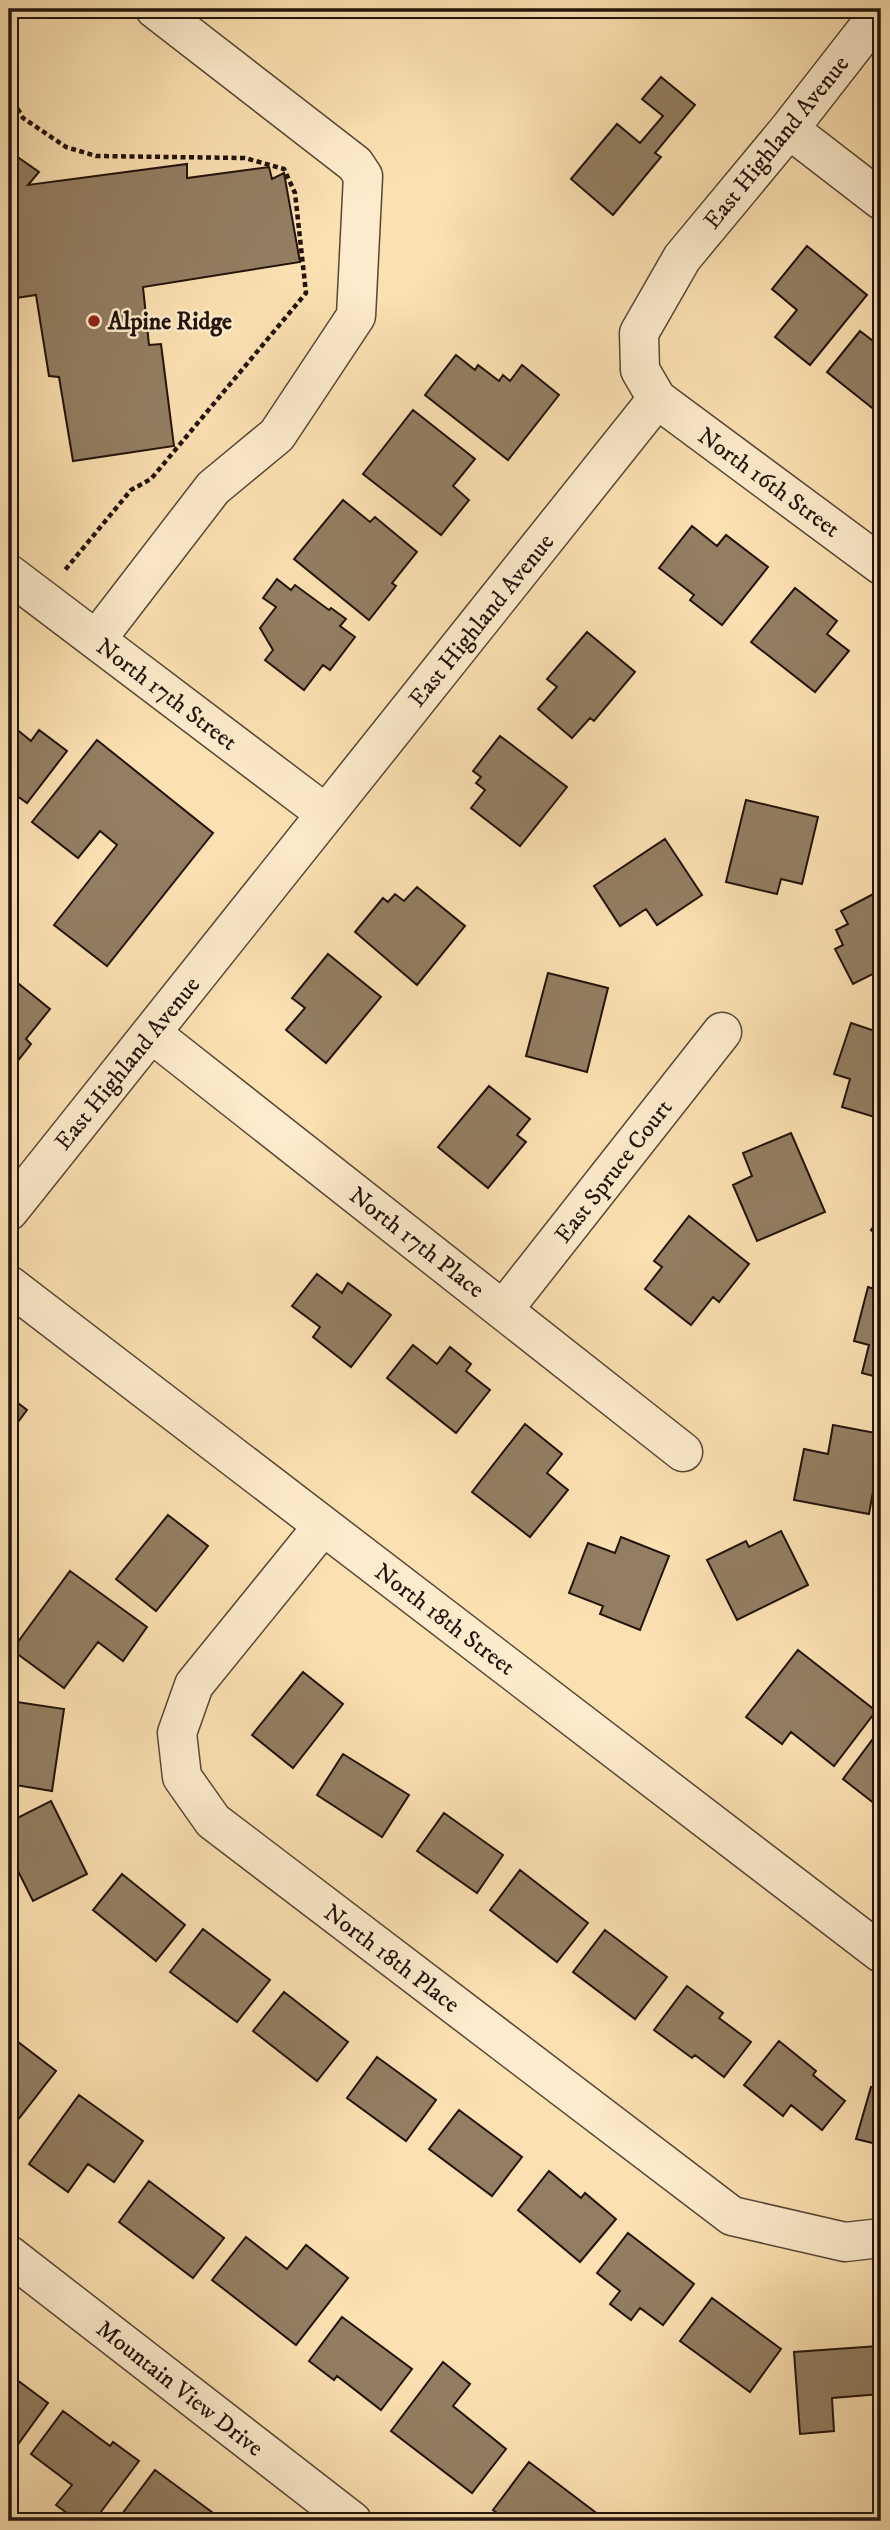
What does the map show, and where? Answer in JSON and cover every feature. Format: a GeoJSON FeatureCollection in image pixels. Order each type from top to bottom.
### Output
{"type":"FeatureCollection","features":[{"type":"Feature","properties":{"kind":"street"},"geometry":{"type":"LineString","coordinates":[[96,640],[213,488],[277,435],[356,316],[363,176],[355,164],[155,9]]}},
{"type":"Feature","properties":{"kind":"street","name":"East Highland Avenue"},"geometry":{"type":"LineString","coordinates":[[9,1211],[657,399],[640,370],[639,333],[682,258],[789,129],[881,11]]}},
{"type":"Feature","properties":{"kind":"street"},"geometry":{"type":"LineString","coordinates":[[789,129],[881,200]]}},
{"type":"Feature","properties":{"kind":"street","name":"North 16th Street"},"geometry":{"type":"LineString","coordinates":[[657,399],[881,565]]}},
{"type":"Feature","properties":{"kind":"street","name":"North 17th Street"},"geometry":{"type":"LineString","coordinates":[[9,574],[326,814]]}},
{"type":"Feature","properties":{"kind":"street","name":"East Spruce Court"},"geometry":{"type":"LineString","coordinates":[[503,1310],[722,1032]]}},
{"type":"Feature","properties":{"kind":"street","name":"North 17th Place"},"geometry":{"type":"LineString","coordinates":[[151,1033],[683,1452]]}},
{"type":"Feature","properties":{"kind":"street","name":"North 18th Street"},"geometry":{"type":"LineString","coordinates":[[9,1284],[881,1953]]}},
{"type":"Feature","properties":{"kind":"street","name":"North 18th Place"},"geometry":{"type":"LineString","coordinates":[[323,1526],[194,1685],[177,1733],[182,1777],[213,1821],[732,2216],[845,2242],[881,2238]]}},
{"type":"Feature","properties":{"kind":"street","name":"Mountain View Drive"},"geometry":{"type":"LineString","coordinates":[[9,2255],[352,2521]]}},
{"type":"Feature","properties":{"kind":"path"},"geometry":{"type":"LineString","coordinates":[[9,94],[23,118],[66,147],[96,156],[245,158],[284,169],[295,193],[306,293],[151,479],[131,491],[60,576]]}},
{"type":"Feature","properties":{"kind":"building"},"geometry":{"type":"Polygon","coordinates":[[[773,9],[791,9],[784,18],[773,9]]]}},
{"type":"Feature","properties":{"kind":"building"},"geometry":{"type":"Polygon","coordinates":[[[661,77],[695,105],[655,153],[661,157],[613,215],[571,179],[617,124],[640,143],[663,116],[642,99],[661,77]]]}},
{"type":"Feature","properties":{"kind":"building","name":"Alpine Ridge"},"geometry":{"type":"Polygon","coordinates":[[[9,151],[39,172],[28,185],[187,164],[187,178],[269,167],[272,179],[284,173],[300,262],[143,287],[149,345],[161,344],[174,446],[73,461],[59,377],[49,376],[36,295],[9,299],[9,151]]]}},
{"type":"Feature","properties":{"kind":"building"},"geometry":{"type":"Polygon","coordinates":[[[807,246],[867,295],[810,365],[775,337],[797,310],[772,289],[807,246]]]}},
{"type":"Feature","properties":{"kind":"building"},"geometry":{"type":"Polygon","coordinates":[[[860,331],[881,347],[881,415],[827,372],[860,331]]]}},
{"type":"Feature","properties":{"kind":"building"},"geometry":{"type":"Polygon","coordinates":[[[456,355],[475,370],[478,365],[499,381],[503,375],[510,381],[522,365],[559,395],[508,460],[425,395],[456,355]]]}},
{"type":"Feature","properties":{"kind":"building"},"geometry":{"type":"Polygon","coordinates":[[[413,410],[475,459],[453,486],[469,500],[441,535],[363,474],[413,410]]]}},
{"type":"Feature","properties":{"kind":"building"},"geometry":{"type":"Polygon","coordinates":[[[343,500],[370,522],[375,517],[417,552],[392,583],[396,586],[369,620],[294,559],[343,500]]]}},
{"type":"Feature","properties":{"kind":"building"},"geometry":{"type":"Polygon","coordinates":[[[692,526],[717,546],[726,535],[768,567],[722,625],[690,600],[694,595],[659,568],[692,526]]]}},
{"type":"Feature","properties":{"kind":"building"},"geometry":{"type":"Polygon","coordinates":[[[277,579],[291,590],[295,585],[346,619],[340,626],[355,637],[330,670],[323,665],[304,690],[265,660],[273,650],[260,628],[276,607],[263,598],[277,579]]]}},
{"type":"Feature","properties":{"kind":"building"},"geometry":{"type":"Polygon","coordinates":[[[795,588],[837,621],[827,634],[849,651],[815,692],[751,642],[795,588]]]}},
{"type":"Feature","properties":{"kind":"building"},"geometry":{"type":"Polygon","coordinates":[[[587,632],[635,672],[594,721],[590,718],[572,738],[538,709],[557,687],[547,679],[587,632]]]}},
{"type":"Feature","properties":{"kind":"building"},"geometry":{"type":"Polygon","coordinates":[[[9,723],[31,741],[39,730],[67,751],[27,803],[9,790],[9,723]]]}},
{"type":"Feature","properties":{"kind":"building"},"geometry":{"type":"Polygon","coordinates":[[[500,736],[567,787],[520,846],[471,808],[485,790],[476,783],[481,777],[473,771],[500,736]]]}},
{"type":"Feature","properties":{"kind":"building"},"geometry":{"type":"Polygon","coordinates":[[[97,740],[213,833],[107,966],[54,925],[117,845],[100,831],[78,858],[32,822],[97,740]]]}},
{"type":"Feature","properties":{"kind":"building"},"geometry":{"type":"Polygon","coordinates":[[[746,800],[818,817],[802,884],[781,879],[777,894],[726,882],[746,800]]]}},
{"type":"Feature","properties":{"kind":"building"},"geometry":{"type":"Polygon","coordinates":[[[665,839],[702,895],[657,925],[646,909],[620,926],[594,886],[665,839]]]}},
{"type":"Feature","properties":{"kind":"building"},"geometry":{"type":"Polygon","coordinates":[[[417,887],[465,926],[417,985],[355,932],[383,898],[388,902],[395,894],[404,901],[417,887]]]}},
{"type":"Feature","properties":{"kind":"building"},"geometry":{"type":"Polygon","coordinates":[[[881,890],[881,970],[853,984],[835,949],[843,945],[836,930],[848,924],[841,911],[881,890]]]}},
{"type":"Feature","properties":{"kind":"building"},"geometry":{"type":"Polygon","coordinates":[[[328,954],[381,997],[326,1063],[286,1030],[305,1008],[292,998],[328,954]]]}},
{"type":"Feature","properties":{"kind":"building"},"geometry":{"type":"Polygon","coordinates":[[[548,973],[608,988],[587,1072],[526,1056],[548,973]]]}},
{"type":"Feature","properties":{"kind":"building"},"geometry":{"type":"Polygon","coordinates":[[[9,976],[50,1009],[26,1039],[31,1044],[9,1072],[9,976]]]}},
{"type":"Feature","properties":{"kind":"building"},"geometry":{"type":"Polygon","coordinates":[[[851,1023],[881,1033],[881,1119],[842,1107],[850,1079],[834,1074],[851,1023]]]}},
{"type":"Feature","properties":{"kind":"building"},"geometry":{"type":"Polygon","coordinates":[[[489,1086],[530,1119],[517,1135],[526,1142],[488,1188],[438,1147],[489,1086]]]}},
{"type":"Feature","properties":{"kind":"building"},"geometry":{"type":"Polygon","coordinates":[[[791,1133],[825,1212],[757,1241],[733,1185],[752,1176],[743,1153],[791,1133]]]}},
{"type":"Feature","properties":{"kind":"building"},"geometry":{"type":"Polygon","coordinates":[[[689,1216],[749,1264],[719,1302],[713,1297],[691,1325],[645,1289],[662,1267],[654,1261],[689,1216]]]}},
{"type":"Feature","properties":{"kind":"building"},"geometry":{"type":"Polygon","coordinates":[[[881,1217],[881,1238],[871,1230],[881,1217]]]}},
{"type":"Feature","properties":{"kind":"building"},"geometry":{"type":"Polygon","coordinates":[[[317,1274],[342,1293],[348,1283],[391,1315],[351,1367],[313,1337],[320,1327],[292,1306],[317,1274]]]}},
{"type":"Feature","properties":{"kind":"building"},"geometry":{"type":"Polygon","coordinates":[[[868,1287],[881,1291],[881,1378],[862,1373],[869,1345],[854,1341],[868,1287]]]}},
{"type":"Feature","properties":{"kind":"building"},"geometry":{"type":"Polygon","coordinates":[[[413,1345],[437,1364],[450,1347],[471,1364],[466,1371],[490,1390],[456,1433],[387,1378],[413,1345]]]}},
{"type":"Feature","properties":{"kind":"building"},"geometry":{"type":"Polygon","coordinates":[[[9,1396],[27,1410],[9,1434],[9,1396]]]}},
{"type":"Feature","properties":{"kind":"building"},"geometry":{"type":"Polygon","coordinates":[[[525,1424],[562,1454],[547,1473],[568,1490],[530,1537],[472,1492],[525,1424]]]}},
{"type":"Feature","properties":{"kind":"building"},"geometry":{"type":"Polygon","coordinates":[[[833,1425],[881,1434],[869,1514],[794,1500],[804,1449],[828,1454],[833,1425]]]}},
{"type":"Feature","properties":{"kind":"building"},"geometry":{"type":"Polygon","coordinates":[[[168,1515],[208,1546],[156,1611],[116,1579],[168,1515]]]}},
{"type":"Feature","properties":{"kind":"building"},"geometry":{"type":"Polygon","coordinates":[[[781,1531],[808,1585],[737,1620],[707,1560],[746,1541],[749,1547],[781,1531]]]}},
{"type":"Feature","properties":{"kind":"building"},"geometry":{"type":"Polygon","coordinates":[[[621,1537],[669,1556],[640,1630],[600,1614],[603,1606],[569,1593],[588,1543],[615,1553],[621,1537]]]}},
{"type":"Feature","properties":{"kind":"building"},"geometry":{"type":"Polygon","coordinates":[[[70,1571],[147,1627],[123,1661],[98,1642],[64,1688],[12,1650],[70,1571]]]}},
{"type":"Feature","properties":{"kind":"building"},"geometry":{"type":"Polygon","coordinates":[[[798,1650],[876,1711],[834,1766],[791,1732],[782,1744],[746,1717],[798,1650]]]}},
{"type":"Feature","properties":{"kind":"building"},"geometry":{"type":"Polygon","coordinates":[[[303,1672],[343,1704],[293,1768],[252,1735],[303,1672]]]}},
{"type":"Feature","properties":{"kind":"building"},"geometry":{"type":"Polygon","coordinates":[[[10,1701],[64,1709],[52,1791],[9,1784],[10,1701]]]}},
{"type":"Feature","properties":{"kind":"building"},"geometry":{"type":"Polygon","coordinates":[[[881,1728],[881,1812],[873,1806],[875,1804],[843,1779],[881,1728]]]}},
{"type":"Feature","properties":{"kind":"building"},"geometry":{"type":"Polygon","coordinates":[[[343,1754],[409,1795],[382,1837],[317,1795],[343,1754]]]}},
{"type":"Feature","properties":{"kind":"building"},"geometry":{"type":"Polygon","coordinates":[[[51,1801],[87,1874],[33,1901],[9,1853],[9,1822],[51,1801]]]}},
{"type":"Feature","properties":{"kind":"building"},"geometry":{"type":"Polygon","coordinates":[[[444,1813],[503,1855],[477,1893],[417,1851],[444,1813]]]}},
{"type":"Feature","properties":{"kind":"building"},"geometry":{"type":"Polygon","coordinates":[[[520,1870],[588,1923],[557,1962],[490,1910],[520,1870]]]}},
{"type":"Feature","properties":{"kind":"building"},"geometry":{"type":"Polygon","coordinates":[[[122,1874],[185,1925],[156,1961],[93,1910],[122,1874]]]}},
{"type":"Feature","properties":{"kind":"building"},"geometry":{"type":"Polygon","coordinates":[[[203,1929],[270,1980],[237,2022],[170,1972],[203,1929]]]}},
{"type":"Feature","properties":{"kind":"building"},"geometry":{"type":"Polygon","coordinates":[[[605,1930],[667,1977],[635,2019],[573,1972],[605,1930]]]}},
{"type":"Feature","properties":{"kind":"building"},"geometry":{"type":"Polygon","coordinates":[[[687,1986],[723,2013],[719,2018],[751,2042],[724,2077],[654,2030],[687,1986]]]}},
{"type":"Feature","properties":{"kind":"building"},"geometry":{"type":"Polygon","coordinates":[[[284,1992],[348,2042],[317,2081],[253,2031],[284,1992]]]}},
{"type":"Feature","properties":{"kind":"building"},"geometry":{"type":"Polygon","coordinates":[[[9,2035],[56,2071],[10,2130],[9,2129],[9,2035]]]}},
{"type":"Feature","properties":{"kind":"building"},"geometry":{"type":"Polygon","coordinates":[[[779,2041],[816,2071],[813,2075],[845,2101],[822,2130],[791,2105],[783,2116],[744,2085],[779,2041]]]}},
{"type":"Feature","properties":{"kind":"building"},"geometry":{"type":"Polygon","coordinates":[[[377,2057],[436,2100],[406,2141],[347,2098],[377,2057]]]}},
{"type":"Feature","properties":{"kind":"building"},"geometry":{"type":"Polygon","coordinates":[[[871,2087],[881,2090],[881,2145],[856,2139],[871,2087]]]}},
{"type":"Feature","properties":{"kind":"building"},"geometry":{"type":"Polygon","coordinates":[[[79,2095],[143,2141],[114,2182],[88,2164],[68,2192],[29,2164],[79,2095]]]}},
{"type":"Feature","properties":{"kind":"building"},"geometry":{"type":"Polygon","coordinates":[[[459,2110],[522,2157],[492,2196],[429,2149],[459,2110]]]}},
{"type":"Feature","properties":{"kind":"building"},"geometry":{"type":"Polygon","coordinates":[[[549,2171],[581,2198],[585,2193],[616,2219],[580,2262],[518,2210],[549,2171]]]}},
{"type":"Feature","properties":{"kind":"building"},"geometry":{"type":"Polygon","coordinates":[[[149,2181],[224,2238],[193,2278],[119,2222],[149,2181]]]}},
{"type":"Feature","properties":{"kind":"building"},"geometry":{"type":"Polygon","coordinates":[[[628,2233],[694,2284],[663,2325],[640,2308],[631,2320],[610,2304],[620,2291],[597,2273],[628,2233]]]}},
{"type":"Feature","properties":{"kind":"building"},"geometry":{"type":"Polygon","coordinates":[[[246,2237],[287,2269],[306,2245],[348,2278],[296,2345],[212,2280],[246,2237]]]}},
{"type":"Feature","properties":{"kind":"building"},"geometry":{"type":"Polygon","coordinates":[[[712,2298],[781,2349],[750,2392],[680,2341],[712,2298]]]}},
{"type":"Feature","properties":{"kind":"building"},"geometry":{"type":"Polygon","coordinates":[[[342,2317],[412,2369],[381,2410],[337,2376],[334,2380],[309,2361],[342,2317]]]}},
{"type":"Feature","properties":{"kind":"building"},"geometry":{"type":"Polygon","coordinates":[[[878,2346],[881,2394],[832,2398],[834,2431],[800,2434],[794,2352],[878,2346]]]}},
{"type":"Feature","properties":{"kind":"building"},"geometry":{"type":"Polygon","coordinates":[[[443,2362],[470,2384],[453,2406],[506,2449],[472,2493],[391,2431],[443,2362]]]}},
{"type":"Feature","properties":{"kind":"building"},"geometry":{"type":"Polygon","coordinates":[[[9,2374],[48,2403],[16,2447],[9,2442],[9,2374]]]}},
{"type":"Feature","properties":{"kind":"building"},"geometry":{"type":"Polygon","coordinates":[[[63,2411],[110,2446],[113,2442],[139,2461],[94,2521],[78,2521],[56,2505],[72,2485],[31,2454],[63,2411]]]}},
{"type":"Feature","properties":{"kind":"building"},"geometry":{"type":"Polygon","coordinates":[[[529,2462],[603,2518],[601,2521],[508,2521],[493,2510],[529,2462]]]}},
{"type":"Feature","properties":{"kind":"building"},"geometry":{"type":"Polygon","coordinates":[[[155,2470],[224,2521],[131,2521],[122,2514],[155,2470]]]}},
{"type":"Feature","properties":{"kind":"place","name":"Alpine Ridge"},"geometry":{"type":"Point","coordinates":[94,321]}}]}
